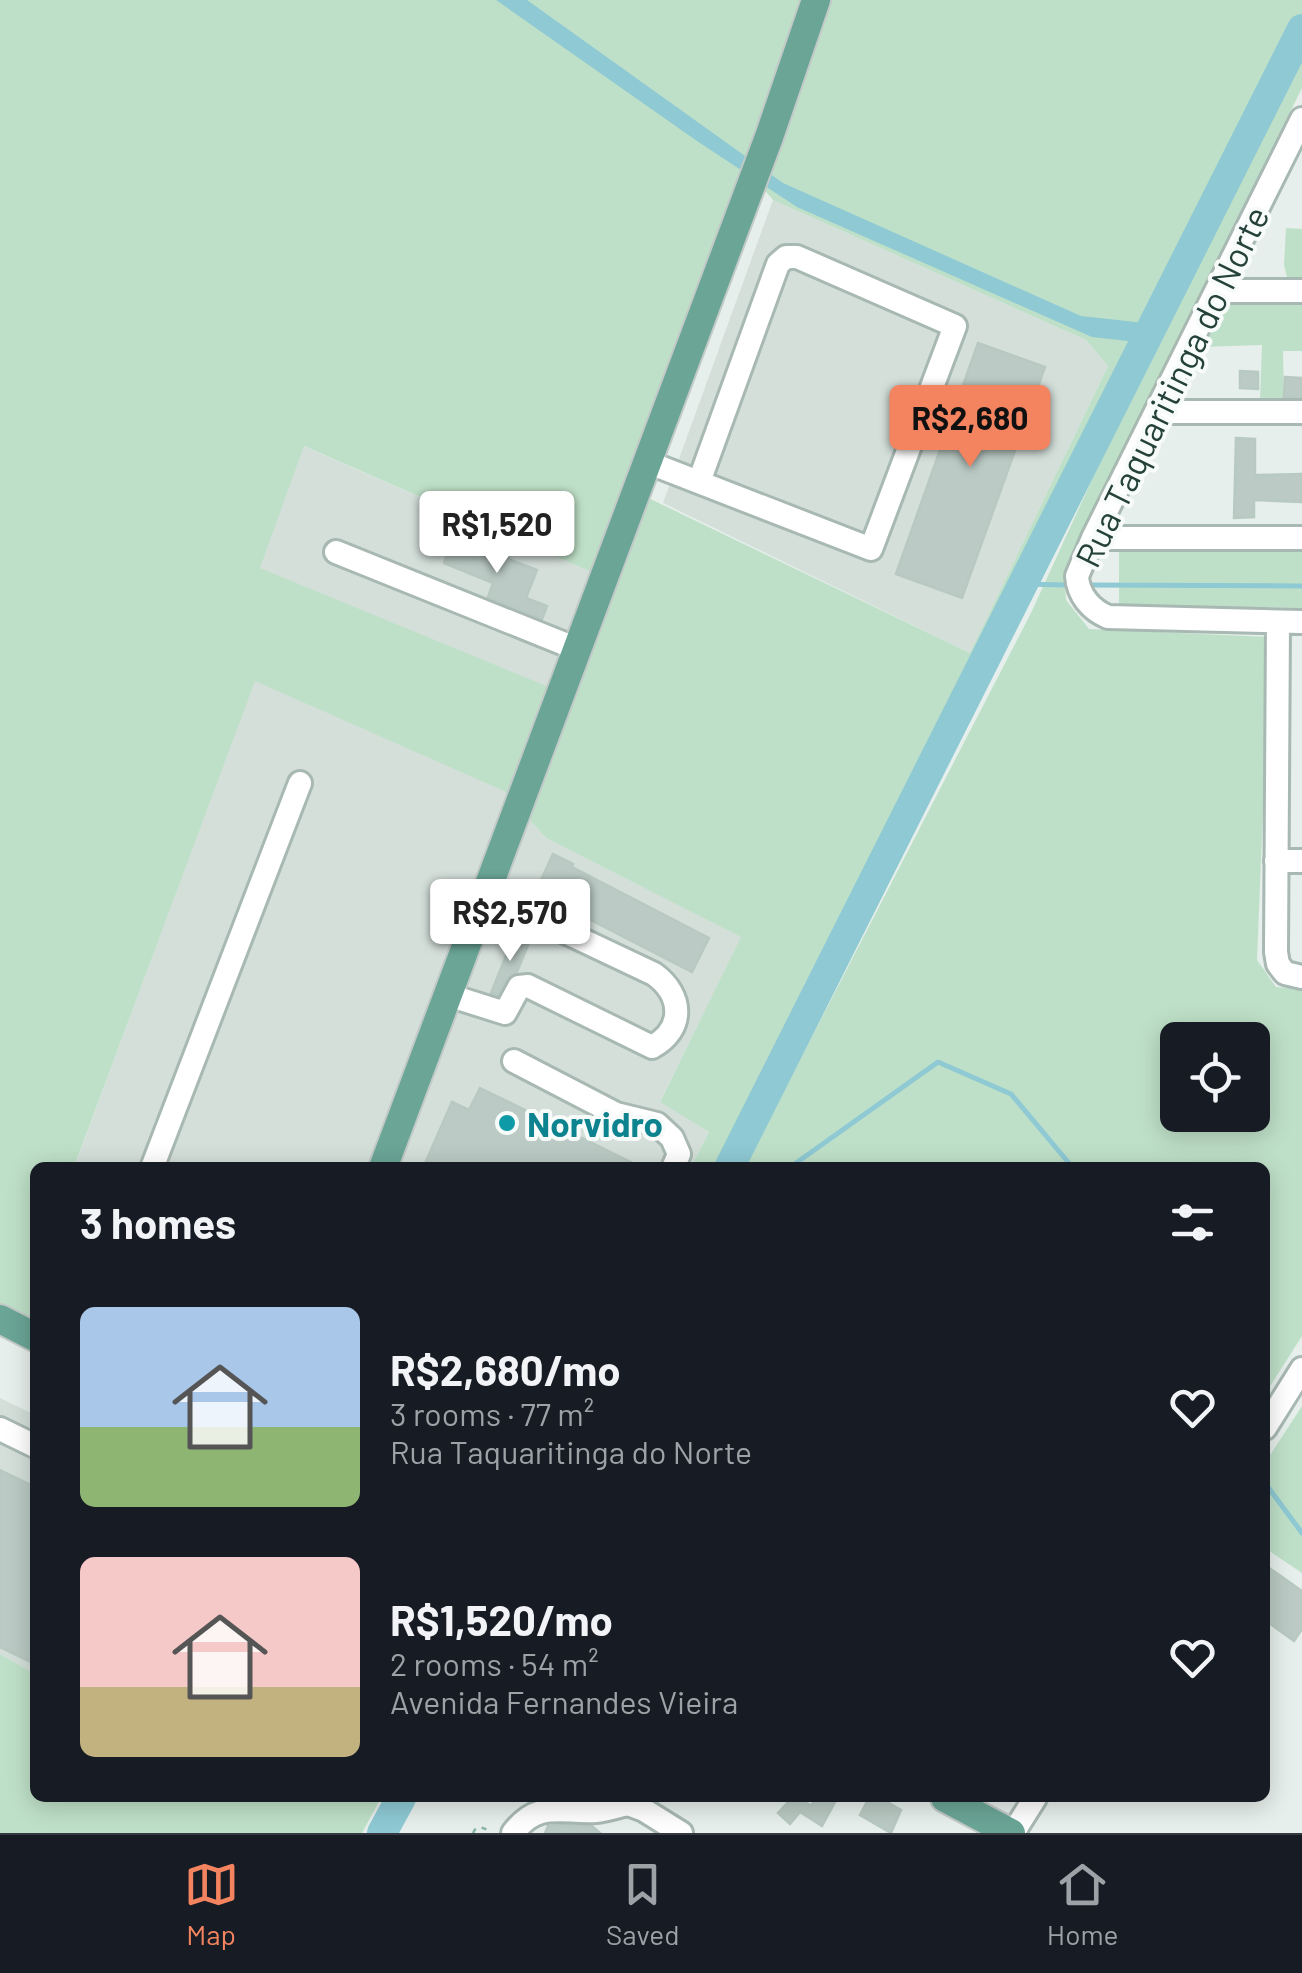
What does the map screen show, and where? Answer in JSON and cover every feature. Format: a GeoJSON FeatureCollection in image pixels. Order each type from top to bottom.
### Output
{"type":"FeatureCollection","features":[{"type":"Feature","properties":{"kind":"main road"},"geometry":{"type":"LineString","coordinates":[[385,1162],[770,137],[816,0]]}},
{"type":"Feature","properties":{"kind":"main road"},"geometry":{"type":"LineString","coordinates":[[0,1319],[30,1334]]}},
{"type":"Feature","properties":{"kind":"main road"},"geometry":{"type":"LineString","coordinates":[[954,1802],[1012,1833]]}},
{"type":"Feature","properties":{"kind":"street","name":"Rua Taquaritinga do Norte"},"geometry":{"type":"LineString","coordinates":[[1290,622],[1108,618],[1097,613],[1086,600],[1077,576],[1302,118]]}},
{"type":"Feature","properties":{"kind":"street"},"geometry":{"type":"LineString","coordinates":[[1278,168],[1302,168]]}},
{"type":"Feature","properties":{"kind":"street"},"geometry":{"type":"LineString","coordinates":[[647,462],[871,549],[955,326],[797,258],[786,257],[778,264],[699,482]]}},
{"type":"Feature","properties":{"kind":"street"},"geometry":{"type":"LineString","coordinates":[[1219,291],[1302,291]]}},
{"type":"Feature","properties":{"kind":"street"},"geometry":{"type":"LineString","coordinates":[[1156,412],[1302,412]]}},
{"type":"Feature","properties":{"kind":"street"},"geometry":{"type":"LineString","coordinates":[[1093,538],[1302,538]]}},
{"type":"Feature","properties":{"kind":"street"},"geometry":{"type":"LineString","coordinates":[[336,552],[578,648]]}},
{"type":"Feature","properties":{"kind":"street"},"geometry":{"type":"LineString","coordinates":[[1290,622],[1290,738],[1276,861],[1276,952],[1285,973],[1302,977]]}},
{"type":"Feature","properties":{"kind":"street"},"geometry":{"type":"LineString","coordinates":[[154,1162],[300,783]]}},
{"type":"Feature","properties":{"kind":"street"},"geometry":{"type":"LineString","coordinates":[[1276,861],[1302,861]]}},
{"type":"Feature","properties":{"kind":"street"},"geometry":{"type":"LineString","coordinates":[[448,995],[504,1013],[519,987],[528,986],[650,1047],[664,1038],[674,1021],[677,1010],[672,991],[654,974],[486,894]]}},
{"type":"Feature","properties":{"kind":"street"},"geometry":{"type":"LineString","coordinates":[[514,1061],[616,1114],[657,1124],[672,1138],[679,1154],[676,1162]]}},
{"type":"Feature","properties":{"kind":"street"},"geometry":{"type":"LineString","coordinates":[[1270,1420],[1302,1369]]}},
{"type":"Feature","properties":{"kind":"street"},"geometry":{"type":"LineString","coordinates":[[0,1429],[30,1444]]}},
{"type":"Feature","properties":{"kind":"street"},"geometry":{"type":"LineString","coordinates":[[513,1833],[523,1820],[547,1809],[598,1811],[625,1802]]}},
{"type":"Feature","properties":{"kind":"street"},"geometry":{"type":"LineString","coordinates":[[630,1802],[676,1832]]}},
{"type":"Feature","properties":{"kind":"street"},"geometry":{"type":"LineString","coordinates":[[1012,1833],[1032,1802]]}},
{"type":"Feature","properties":{"kind":"path"},"geometry":{"type":"LineString","coordinates":[[474,1833],[476,1826],[496,1833]]}},
{"type":"Feature","properties":{"kind":"shaded area"},"geometry":{"type":"Polygon","coordinates":[[[773,200],[1086,340],[1108,366],[970,653],[663,503],[773,200]]]}},
{"type":"Feature","properties":{"kind":"shaded area"},"geometry":{"type":"Polygon","coordinates":[[[303,446],[594,573],[504,791],[546,838],[742,937],[660,1101],[709,1132],[694,1162],[76,1162],[254,681],[259,568],[303,446]]]}},
{"type":"Feature","properties":{"kind":"shaded area"},"geometry":{"type":"Polygon","coordinates":[[[0,1398],[30,1413],[30,1671],[0,1654],[0,1398]]]}},
{"type":"Feature","properties":{"kind":"green space"},"geometry":{"type":"Polygon","coordinates":[[[0,0],[1302,0],[1302,29],[732,1162],[694,1162],[709,1132],[660,1102],[741,937],[546,838],[504,791],[255,681],[76,1162],[30,1162],[30,1318],[0,1303],[0,0]],[[755,179],[636,492],[970,653],[1108,366],[1086,340],[773,200],[755,179]],[[304,446],[260,568],[561,692],[603,577],[304,446]]]}},
{"type":"Feature","properties":{"kind":"green space"},"geometry":{"type":"Polygon","coordinates":[[[1302,49],[1302,88],[1064,572],[1066,600],[1089,629],[1270,637],[1257,960],[1276,987],[1302,989],[1302,1336],[1270,1386],[1270,1162],[747,1162],[1031,613],[1160,331],[1302,49]]]}},
{"type":"Feature","properties":{"kind":"green space"},"geometry":{"type":"Polygon","coordinates":[[[1286,228],[1302,229],[1302,282],[1288,281],[1284,265],[1286,228]]]}},
{"type":"Feature","properties":{"kind":"green space"},"geometry":{"type":"Polygon","coordinates":[[[1225,300],[1302,302],[1302,351],[1283,351],[1284,399],[1260,400],[1262,345],[1199,347],[1225,300]]]}},
{"type":"Feature","properties":{"kind":"green space"},"geometry":{"type":"Polygon","coordinates":[[[1119,547],[1302,550],[1302,608],[1119,605],[1119,547]]]}},
{"type":"Feature","properties":{"kind":"green space"},"geometry":{"type":"Polygon","coordinates":[[[1302,1406],[1302,1573],[1270,1551],[1270,1455],[1302,1406]]]}},
{"type":"Feature","properties":{"kind":"green space"},"geometry":{"type":"Polygon","coordinates":[[[0,1654],[30,1671],[30,1802],[379,1802],[362,1833],[0,1833],[0,1654]]]}},
{"type":"Feature","properties":{"kind":"water"},"geometry":{"type":"Polygon","coordinates":[[[496,0],[527,0],[783,183],[1081,316],[1154,324],[1145,343],[1092,337],[797,207],[496,0]]]}},
{"type":"Feature","properties":{"kind":"building"},"geometry":{"type":"Polygon","coordinates":[[[978,343],[1045,367],[962,598],[896,574],[978,343]]]}},
{"type":"Feature","properties":{"kind":"building"},"geometry":{"type":"Polygon","coordinates":[[[1240,371],[1258,372],[1258,389],[1240,388],[1240,371]]]}},
{"type":"Feature","properties":{"kind":"building"},"geometry":{"type":"Polygon","coordinates":[[[1285,377],[1302,378],[1302,397],[1284,397],[1285,377]]]}},
{"type":"Feature","properties":{"kind":"building"},"geometry":{"type":"Polygon","coordinates":[[[1236,438],[1255,439],[1255,475],[1302,474],[1302,502],[1254,500],[1254,517],[1234,518],[1236,438]]]}},
{"type":"Feature","properties":{"kind":"building"},"geometry":{"type":"Polygon","coordinates":[[[453,538],[537,570],[526,598],[547,606],[542,619],[488,597],[493,583],[444,563],[453,538]]]}},
{"type":"Feature","properties":{"kind":"building"},"geometry":{"type":"Polygon","coordinates":[[[553,854],[709,938],[692,972],[581,915],[578,922],[532,900],[553,854]]]}},
{"type":"Feature","properties":{"kind":"building"},"geometry":{"type":"Polygon","coordinates":[[[513,939],[528,945],[517,972],[506,979],[498,995],[491,993],[513,939]]]}},
{"type":"Feature","properties":{"kind":"building","name":"Norvidro"},"geometry":{"type":"Polygon","coordinates":[[[480,1088],[631,1162],[426,1162],[452,1102],[469,1110],[480,1088]]]}},
{"type":"Feature","properties":{"kind":"building"},"geometry":{"type":"Polygon","coordinates":[[[0,1470],[30,1485],[30,1662],[0,1647],[0,1470]]]}},
{"type":"Feature","properties":{"kind":"building"},"geometry":{"type":"Polygon","coordinates":[[[1270,1569],[1302,1591],[1302,1629],[1294,1641],[1270,1624],[1270,1569]]]}},
{"type":"Feature","properties":{"kind":"building"},"geometry":{"type":"Polygon","coordinates":[[[788,1802],[811,1806],[814,1802],[835,1802],[822,1826],[800,1812],[790,1824],[778,1813],[788,1802]]]}},
{"type":"Feature","properties":{"kind":"building"},"geometry":{"type":"Polygon","coordinates":[[[867,1802],[887,1802],[901,1810],[891,1833],[860,1815],[867,1802]]]}},
{"type":"Feature","properties":{"kind":"building"},"geometry":{"type":"Polygon","coordinates":[[[548,1826],[592,1826],[600,1833],[545,1833],[548,1826]]]}},
{"type":"Feature","properties":{"kind":"waterway"},"geometry":{"type":"LineString","coordinates":[[732,1162],[1302,29]]}},
{"type":"Feature","properties":{"kind":"waterway"},"geometry":{"type":"LineString","coordinates":[[1024,584],[1064,585]]}},
{"type":"Feature","properties":{"kind":"waterway"},"geometry":{"type":"LineString","coordinates":[[1085,585],[1302,586]]}},
{"type":"Feature","properties":{"kind":"waterway"},"geometry":{"type":"LineString","coordinates":[[797,1162],[938,1062],[1011,1094],[1068,1162]]}},
{"type":"Feature","properties":{"kind":"waterway"},"geometry":{"type":"LineString","coordinates":[[1270,1490],[1302,1533]]}},
{"type":"Feature","properties":{"kind":"waterway"},"geometry":{"type":"LineString","coordinates":[[382,1833],[399,1802]]}},
{"type":"Feature","properties":{"kind":"place","name":"Norvidro"},"geometry":{"type":"Point","coordinates":[507,1123]}}]}
